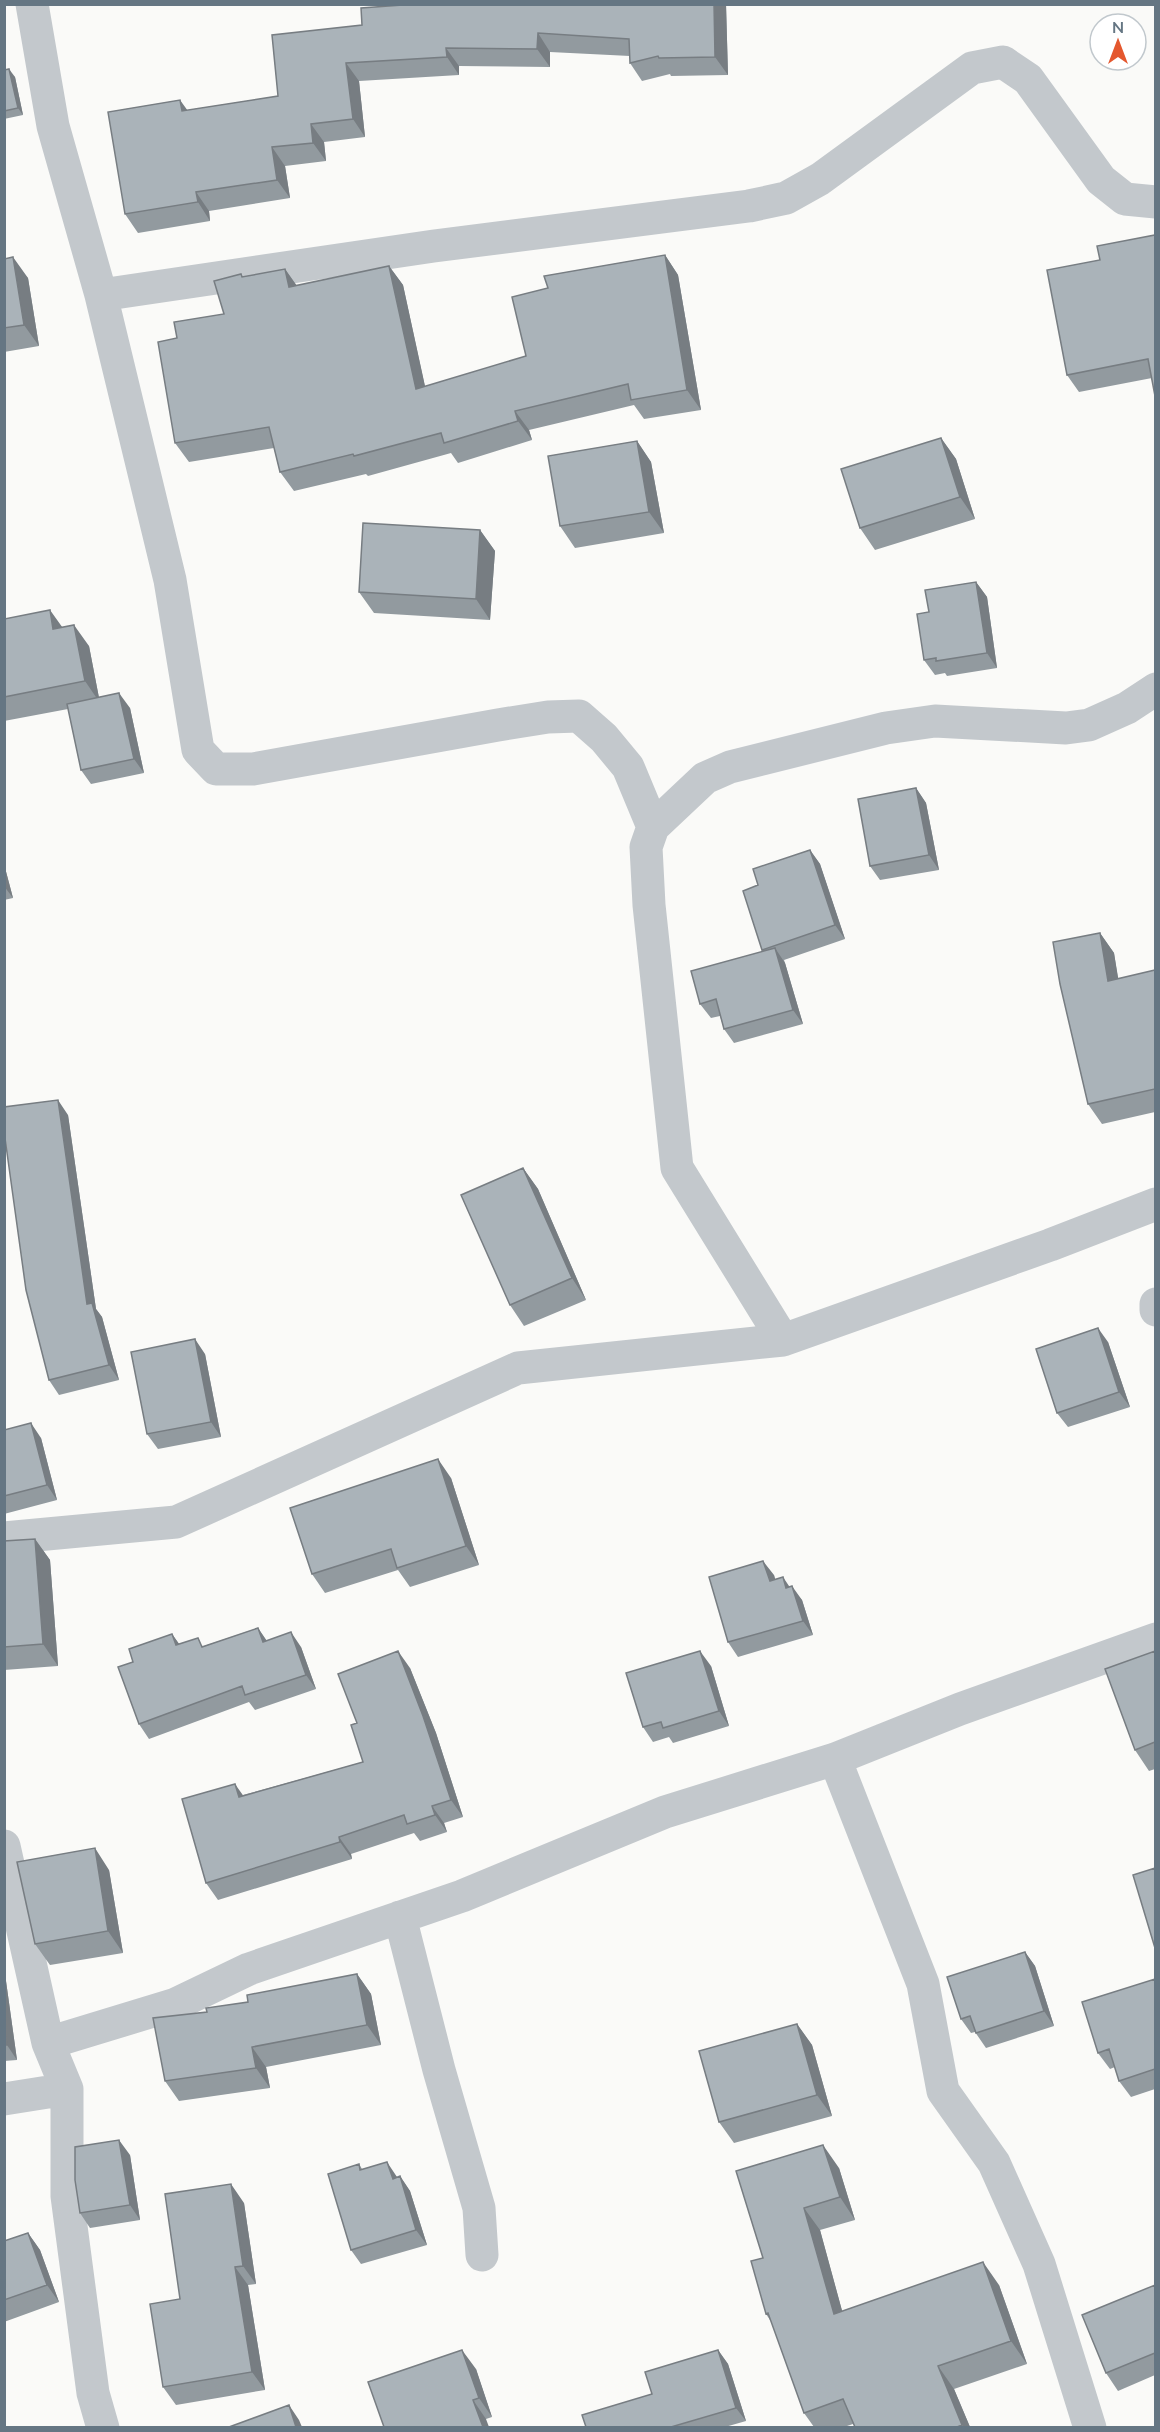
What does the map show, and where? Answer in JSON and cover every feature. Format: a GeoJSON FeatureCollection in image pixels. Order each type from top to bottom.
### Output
{"type":"FeatureCollection","features":[{"type":"Feature","properties":{"kind":"street"},"geometry":{"type":"LineString","coordinates":[[32,4],[53,126],[101,295],[170,580],[198,750],[216,769],[253,769],[498,724],[548,717],[579,716],[604,738],[628,767],[653,827]]}},
{"type":"Feature","properties":{"kind":"street"},"geometry":{"type":"LineString","coordinates":[[101,295],[434,246],[749,206],[786,198],[820,179],[972,68],[1003,62],[1028,79],[1101,180],[1125,199],[1155,202]]}},
{"type":"Feature","properties":{"kind":"street"},"geometry":{"type":"LineString","coordinates":[[783,1340],[676,1168],[649,905],[646,847],[653,827],[705,778],[730,768],[886,728],[935,721],[1066,728],[1089,724],[1127,708],[1155,688]]}},
{"type":"Feature","properties":{"kind":"street"},"geometry":{"type":"LineString","coordinates":[[4,1538],[176,1522],[518,1368],[783,1340],[1039,1249],[1155,1204]]}},
{"type":"Feature","properties":{"kind":"street"},"geometry":{"type":"LineString","coordinates":[[1155,1304],[1155,1310]]}},
{"type":"Feature","properties":{"kind":"street"},"geometry":{"type":"LineString","coordinates":[[48,2043],[176,2004],[249,1969],[462,1896],[665,1812],[835,1759],[960,1709],[1155,1639]]}},
{"type":"Feature","properties":{"kind":"street"},"geometry":{"type":"LineString","coordinates":[[835,1759],[923,1984],[943,2091],[994,2163],[1034,2254],[1090,2427]]}},
{"type":"Feature","properties":{"kind":"street"},"geometry":{"type":"LineString","coordinates":[[4,1846],[48,2043],[66,2089],[67,2196],[93,2393],[103,2427]]}},
{"type":"Feature","properties":{"kind":"street"},"geometry":{"type":"LineString","coordinates":[[400,1917],[439,2070],[478,2208],[482,2255]]}},
{"type":"Feature","properties":{"kind":"street"},"geometry":{"type":"LineString","coordinates":[[4,2099],[66,2089]]}},
{"type":"Feature","properties":{"kind":"building"},"geometry":{"type":"Polygon","coordinates":[[[417,4],[714,4],[715,57],[659,58],[658,56],[630,63],[629,39],[538,33],[537,49],[446,48],[447,57],[346,63],[353,119],[311,124],[313,143],[272,147],[277,180],[196,192],[198,202],[125,214],[108,112],[180,100],[182,111],[278,96],[272,35],[362,25],[361,8],[417,4]]]}},
{"type":"Feature","properties":{"kind":"building"},"geometry":{"type":"Polygon","coordinates":[[[9,69],[18,108],[4,111],[4,70],[9,69]]]}},
{"type":"Feature","properties":{"kind":"building"},"geometry":{"type":"Polygon","coordinates":[[[1155,235],[1155,396],[1148,359],[1067,375],[1047,270],[1100,260],[1097,246],[1155,235]]]}},
{"type":"Feature","properties":{"kind":"building"},"geometry":{"type":"Polygon","coordinates":[[[665,255],[687,390],[631,400],[628,384],[515,411],[518,421],[444,443],[441,433],[354,456],[353,454],[280,472],[269,427],[175,443],[158,342],[177,338],[174,322],[224,314],[214,281],[241,274],[242,277],[285,269],[289,287],[389,266],[416,389],[526,356],[512,297],[548,288],[544,276],[665,255]]]}},
{"type":"Feature","properties":{"kind":"building"},"geometry":{"type":"Polygon","coordinates":[[[13,257],[24,325],[4,328],[4,259],[13,257]]]}},
{"type":"Feature","properties":{"kind":"building"},"geometry":{"type":"Polygon","coordinates":[[[941,438],[960,497],[860,528],[841,469],[941,438]]]}},
{"type":"Feature","properties":{"kind":"building"},"geometry":{"type":"Polygon","coordinates":[[[637,441],[649,512],[560,526],[548,456],[637,441]]]}},
{"type":"Feature","properties":{"kind":"building"},"geometry":{"type":"Polygon","coordinates":[[[363,523],[480,530],[476,599],[359,592],[363,523]]]}},
{"type":"Feature","properties":{"kind":"building"},"geometry":{"type":"Polygon","coordinates":[[[976,582],[987,653],[936,661],[936,658],[924,660],[917,614],[929,612],[925,590],[976,582]]]}},
{"type":"Feature","properties":{"kind":"building"},"geometry":{"type":"Polygon","coordinates":[[[50,610],[53,629],[74,625],[85,681],[4,697],[4,619],[50,610]]]}},
{"type":"Feature","properties":{"kind":"building"},"geometry":{"type":"Polygon","coordinates":[[[119,693],[134,759],[81,770],[67,704],[119,693]]]}},
{"type":"Feature","properties":{"kind":"building"},"geometry":{"type":"Polygon","coordinates":[[[916,788],[929,855],[870,866],[858,799],[916,788]]]}},
{"type":"Feature","properties":{"kind":"building"},"geometry":{"type":"Polygon","coordinates":[[[810,850],[835,925],[762,950],[743,891],[758,885],[753,869],[810,850]]]}},
{"type":"Feature","properties":{"kind":"building"},"geometry":{"type":"Polygon","coordinates":[[[1100,933],[1108,981],[1155,970],[1155,1089],[1088,1104],[1060,984],[1053,942],[1100,933]]]}},
{"type":"Feature","properties":{"kind":"building"},"geometry":{"type":"Polygon","coordinates":[[[775,948],[793,1010],[724,1029],[716,999],[700,1004],[691,971],[775,948]]]}},
{"type":"Feature","properties":{"kind":"building"},"geometry":{"type":"Polygon","coordinates":[[[58,1100],[87,1304],[92,1303],[109,1365],[49,1380],[26,1290],[4,1131],[4,1107],[58,1100]]]}},
{"type":"Feature","properties":{"kind":"building"},"geometry":{"type":"Polygon","coordinates":[[[523,1168],[572,1278],[510,1305],[461,1195],[523,1168]]]}},
{"type":"Feature","properties":{"kind":"building"},"geometry":{"type":"Polygon","coordinates":[[[1098,1328],[1119,1392],[1057,1413],[1036,1349],[1098,1328]]]}},
{"type":"Feature","properties":{"kind":"building"},"geometry":{"type":"Polygon","coordinates":[[[195,1339],[211,1422],[147,1434],[131,1352],[195,1339]]]}},
{"type":"Feature","properties":{"kind":"building"},"geometry":{"type":"Polygon","coordinates":[[[31,1423],[47,1485],[4,1496],[4,1430],[31,1423]]]}},
{"type":"Feature","properties":{"kind":"building"},"geometry":{"type":"Polygon","coordinates":[[[438,1459],[466,1546],[397,1568],[391,1549],[312,1574],[290,1508],[438,1459]]]}},
{"type":"Feature","properties":{"kind":"building"},"geometry":{"type":"Polygon","coordinates":[[[35,1539],[43,1644],[4,1647],[4,1541],[35,1539]]]}},
{"type":"Feature","properties":{"kind":"building"},"geometry":{"type":"Polygon","coordinates":[[[763,1561],[770,1581],[783,1577],[786,1588],[792,1586],[803,1621],[728,1642],[709,1577],[763,1561]]]}},
{"type":"Feature","properties":{"kind":"building"},"geometry":{"type":"Polygon","coordinates":[[[258,1628],[263,1642],[291,1632],[306,1675],[245,1695],[242,1686],[139,1724],[118,1667],[133,1662],[129,1649],[172,1634],[176,1645],[198,1638],[202,1647],[258,1628]]]}},
{"type":"Feature","properties":{"kind":"building"},"geometry":{"type":"Polygon","coordinates":[[[398,1651],[451,1800],[432,1806],[435,1815],[407,1824],[404,1815],[339,1837],[340,1842],[206,1883],[182,1799],[235,1784],[239,1797],[363,1762],[351,1725],[357,1723],[338,1674],[398,1651]]]}},
{"type":"Feature","properties":{"kind":"building"},"geometry":{"type":"Polygon","coordinates":[[[700,1651],[719,1711],[663,1728],[661,1722],[643,1727],[626,1673],[700,1651]]]}},
{"type":"Feature","properties":{"kind":"building"},"geometry":{"type":"Polygon","coordinates":[[[1155,1651],[1155,1742],[1135,1750],[1105,1669],[1155,1651]]]}},
{"type":"Feature","properties":{"kind":"building"},"geometry":{"type":"Polygon","coordinates":[[[95,1848],[108,1931],[35,1944],[17,1862],[95,1848]]]}},
{"type":"Feature","properties":{"kind":"building"},"geometry":{"type":"Polygon","coordinates":[[[1155,1868],[1155,1948],[1133,1875],[1155,1868]]]}},
{"type":"Feature","properties":{"kind":"building"},"geometry":{"type":"Polygon","coordinates":[[[1025,1952],[1044,2011],[976,2033],[970,2016],[961,2019],[947,1977],[1025,1952]]]}},
{"type":"Feature","properties":{"kind":"building"},"geometry":{"type":"Polygon","coordinates":[[[357,1974],[367,2025],[252,2047],[256,2068],[165,2081],[153,2018],[207,2012],[206,2008],[248,2002],[247,1995],[357,1974]]]}},
{"type":"Feature","properties":{"kind":"building"},"geometry":{"type":"Polygon","coordinates":[[[1155,1979],[1155,2069],[1119,2081],[1109,2049],[1098,2053],[1082,2002],[1155,1979]]]}},
{"type":"Feature","properties":{"kind":"building"},"geometry":{"type":"Polygon","coordinates":[[[797,2024],[817,2095],[719,2122],[699,2051],[797,2024]]]}},
{"type":"Feature","properties":{"kind":"building"},"geometry":{"type":"Polygon","coordinates":[[[4,2029],[7,2045],[4,2045],[4,2029]]]}},
{"type":"Feature","properties":{"kind":"building"},"geometry":{"type":"Polygon","coordinates":[[[119,2140],[130,2205],[80,2213],[75,2180],[75,2147],[119,2140]]]}},
{"type":"Feature","properties":{"kind":"building"},"geometry":{"type":"Polygon","coordinates":[[[823,2145],[840,2197],[804,2208],[834,2314],[983,2262],[1011,2341],[938,2366],[962,2425],[957,2427],[855,2427],[843,2399],[804,2413],[768,2313],[766,2314],[751,2261],[763,2258],[736,2171],[823,2145]]]}},
{"type":"Feature","properties":{"kind":"building"},"geometry":{"type":"Polygon","coordinates":[[[387,2162],[393,2179],[400,2176],[416,2230],[351,2250],[328,2174],[359,2164],[360,2170],[387,2162]]]}},
{"type":"Feature","properties":{"kind":"building"},"geometry":{"type":"Polygon","coordinates":[[[231,2184],[243,2266],[235,2267],[252,2372],[163,2387],[150,2304],[180,2299],[165,2194],[231,2184]]]}},
{"type":"Feature","properties":{"kind":"building"},"geometry":{"type":"Polygon","coordinates":[[[28,2233],[47,2285],[4,2300],[4,2241],[28,2233]]]}},
{"type":"Feature","properties":{"kind":"building"},"geometry":{"type":"Polygon","coordinates":[[[1155,2285],[1155,2353],[1106,2373],[1082,2315],[1155,2285]]]}},
{"type":"Feature","properties":{"kind":"building"},"geometry":{"type":"Polygon","coordinates":[[[462,2350],[479,2398],[473,2400],[483,2427],[384,2427],[368,2382],[462,2350]]]}},
{"type":"Feature","properties":{"kind":"building"},"geometry":{"type":"Polygon","coordinates":[[[718,2350],[736,2408],[671,2427],[586,2427],[582,2415],[652,2394],[645,2372],[718,2350]]]}},
{"type":"Feature","properties":{"kind":"building"},"geometry":{"type":"Polygon","coordinates":[[[289,2405],[296,2427],[229,2427],[289,2405]]]}}]}
